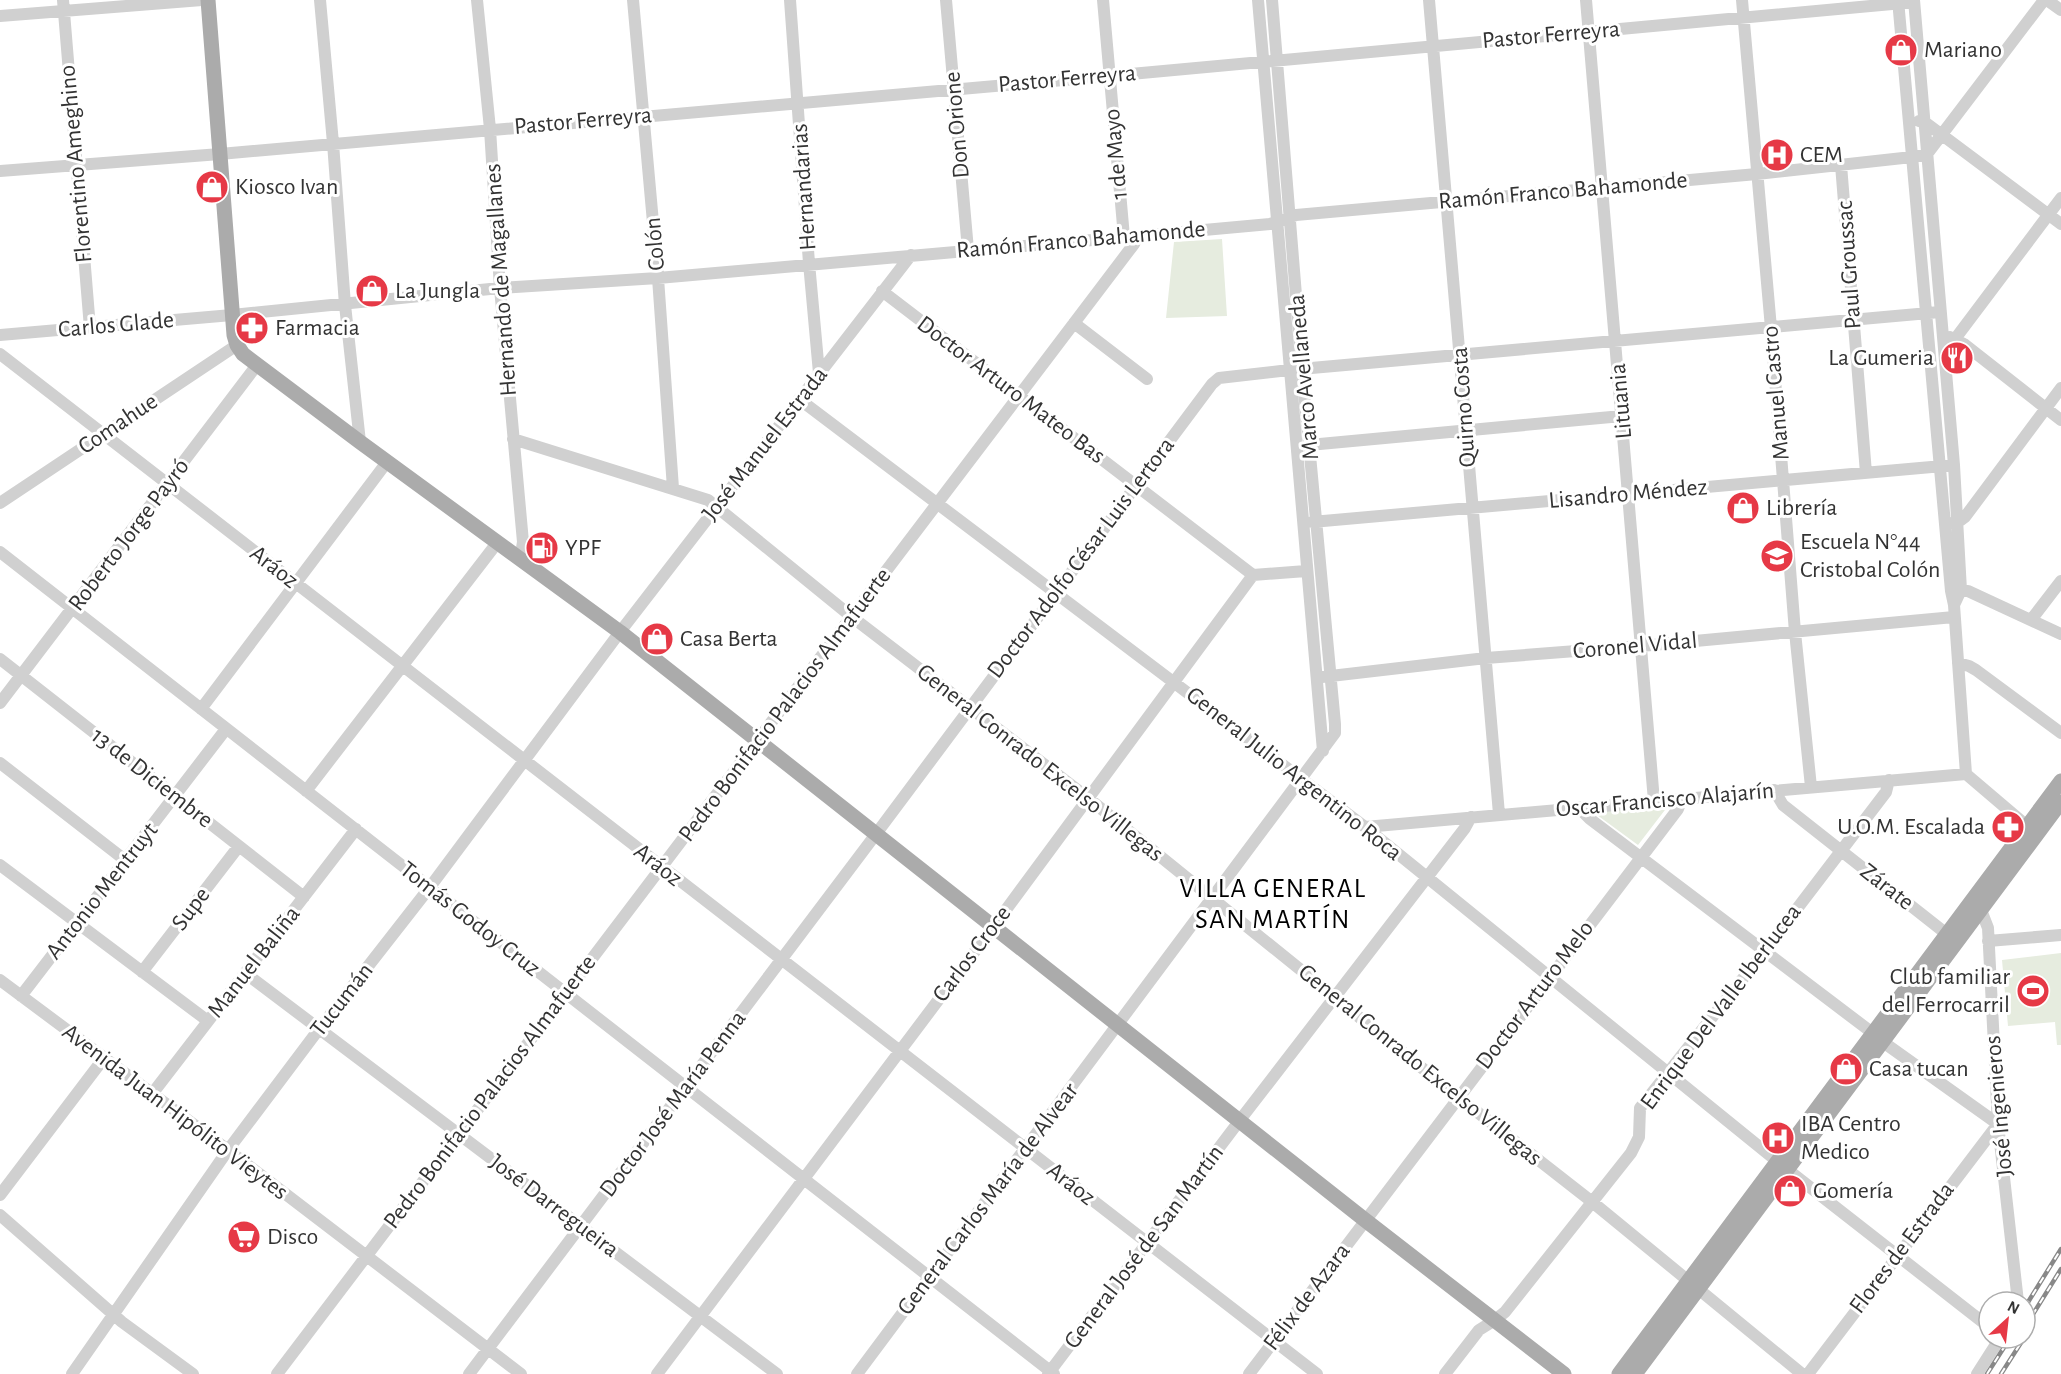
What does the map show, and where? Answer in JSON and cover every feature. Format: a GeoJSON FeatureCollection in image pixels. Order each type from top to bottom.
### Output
{"type":"FeatureCollection","features":[{"type":"Feature","properties":{"kind":"main road"},"geometry":{"type":"LineString","coordinates":[[208,0],[232,315],[237,345],[243,354],[620,632],[1365,1220],[1564,1374]]}},
{"type":"Feature","properties":{"kind":"main road"},"geometry":{"type":"LineString","coordinates":[[1619,1374],[1693,1286],[1879,1038],[1981,910],[2061,781]]}},
{"type":"Feature","properties":{"kind":"main road"},"geometry":{"type":"LineString","coordinates":[[1879,1038],[1948,935],[2032,831],[2061,802]]}},
{"type":"Feature","properties":{"kind":"main road"},"geometry":{"type":"LineString","coordinates":[[1635,1374],[1693,1286]]}},
{"type":"Feature","properties":{"kind":"street"},"geometry":{"type":"LineString","coordinates":[[0,16],[63,5],[202,0]]}},
{"type":"Feature","properties":{"kind":"street"},"geometry":{"type":"LineString","coordinates":[[320,0],[345,305],[360,442]]}},
{"type":"Feature","properties":{"kind":"street","name":"Hernando de Magallanes"},"geometry":{"type":"LineString","coordinates":[[477,0],[490,129],[500,288],[523,542],[520,560]]}},
{"type":"Feature","properties":{"kind":"street","name":"Colón"},"geometry":{"type":"LineString","coordinates":[[633,0],[658,278],[673,489]]}},
{"type":"Feature","properties":{"kind":"street","name":"Hernandarias"},"geometry":{"type":"LineString","coordinates":[[790,0],[819,374]]}},
{"type":"Feature","properties":{"kind":"street","name":"Don Orione"},"geometry":{"type":"LineString","coordinates":[[946,0],[968,250]]}},
{"type":"Feature","properties":{"kind":"street","name":"1 de Mayo"},"geometry":{"type":"LineString","coordinates":[[1103,0],[1124,237]]}},
{"type":"Feature","properties":{"kind":"street","name":"Marco Avellaneda"},"geometry":{"type":"LineString","coordinates":[[1258,0],[1263,61],[1283,219],[1296,369],[1302,522],[1323,751]]}},
{"type":"Feature","properties":{"kind":"street","name":"Marco Avellaneda"},"geometry":{"type":"LineString","coordinates":[[1272,0],[1283,219]]}},
{"type":"Feature","properties":{"kind":"street","name":"Quirno Costa"},"geometry":{"type":"LineString","coordinates":[[1429,0],[1499,814]]}},
{"type":"Feature","properties":{"kind":"street","name":"Lituania"},"geometry":{"type":"LineString","coordinates":[[1586,0],[1654,801]]}},
{"type":"Feature","properties":{"kind":"street","name":"Manuel Castro"},"geometry":{"type":"LineString","coordinates":[[1742,0],[1795,632],[1811,787]]}},
{"type":"Feature","properties":{"kind":"street"},"geometry":{"type":"LineString","coordinates":[[1927,154],[2045,0],[2061,10]]}},
{"type":"Feature","properties":{"kind":"street"},"geometry":{"type":"LineString","coordinates":[[1898,1],[1928,336],[1947,466]]}},
{"type":"Feature","properties":{"kind":"street"},"geometry":{"type":"LineString","coordinates":[[1914,1],[1942,335],[1947,466],[1956,590],[1954,611],[1966,774],[2032,831]]}},
{"type":"Feature","properties":{"kind":"street","name":"Pastor Ferreyra"},"geometry":{"type":"LineString","coordinates":[[0,171],[1109,76],[1914,1]]}},
{"type":"Feature","properties":{"kind":"street","name":"Florentino Ameghino"},"geometry":{"type":"LineString","coordinates":[[63,5],[90,328]]}},
{"type":"Feature","properties":{"kind":"street"},"geometry":{"type":"LineString","coordinates":[[1909,122],[1923,121],[2061,224]]}},
{"type":"Feature","properties":{"kind":"street","name":"Ramón Franco Bahamonde"},"geometry":{"type":"LineString","coordinates":[[232,315],[500,288],[658,278],[1138,236],[1283,219],[1296,214],[1757,174],[1927,154]]}},
{"type":"Feature","properties":{"kind":"street","name":"Paul Groussac"},"geometry":{"type":"LineString","coordinates":[[1841,165],[1866,473]]}},
{"type":"Feature","properties":{"kind":"street"},"geometry":{"type":"LineString","coordinates":[[1955,339],[2061,198]]}},
{"type":"Feature","properties":{"kind":"street","name":"Pedro Bonifacio Palacios Almafuerte"},"geometry":{"type":"LineString","coordinates":[[277,1374],[852,617],[1138,236]]}},
{"type":"Feature","properties":{"kind":"street","name":"José Manuel Estrada"},"geometry":{"type":"LineString","coordinates":[[620,632],[911,255]]}},
{"type":"Feature","properties":{"kind":"street","name":"Doctor Arturo Mateo Bas"},"geometry":{"type":"LineString","coordinates":[[882,291],[1254,575]]}},
{"type":"Feature","properties":{"kind":"street"},"geometry":{"type":"LineString","coordinates":[[1296,369],[1940,312]]}},
{"type":"Feature","properties":{"kind":"street","name":"Carlos Glade"},"geometry":{"type":"LineString","coordinates":[[0,335],[232,315]]}},
{"type":"Feature","properties":{"kind":"street"},"geometry":{"type":"LineString","coordinates":[[1074,323],[1147,379]]}},
{"type":"Feature","properties":{"kind":"street"},"geometry":{"type":"LineString","coordinates":[[1928,336],[1942,335],[1955,339],[2061,420]]}},
{"type":"Feature","properties":{"kind":"street","name":"Comahue"},"geometry":{"type":"LineString","coordinates":[[0,503],[237,345]]}},
{"type":"Feature","properties":{"kind":"street","name":"Aráoz"},"geometry":{"type":"LineString","coordinates":[[0,354],[1317,1374]]}},
{"type":"Feature","properties":{"kind":"street","name":"Roberto Jorge Payró"},"geometry":{"type":"LineString","coordinates":[[0,703],[257,365]]}},
{"type":"Feature","properties":{"kind":"street","name":"Marco Avellaneda"},"geometry":{"type":"LineString","coordinates":[[1212,899],[1323,751],[1336,729],[1318,521],[1309,445],[1296,369]]}},
{"type":"Feature","properties":{"kind":"street","name":"Doctor Adolfo César Luis Lertora"},"geometry":{"type":"LineString","coordinates":[[876,834],[1212,384],[1227,375],[1296,369]]}},
{"type":"Feature","properties":{"kind":"street"},"geometry":{"type":"LineString","coordinates":[[1951,524],[1965,517],[2061,388]]}},
{"type":"Feature","properties":{"kind":"street","name":"General Julio Argentino Roca"},"geometry":{"type":"LineString","coordinates":[[799,399],[1365,827],[1783,1166],[1977,1318]]}},
{"type":"Feature","properties":{"kind":"street"},"geometry":{"type":"LineString","coordinates":[[1309,445],[1622,416]]}},
{"type":"Feature","properties":{"kind":"street","name":"General Conrado Excelso Villegas"},"geometry":{"type":"LineString","coordinates":[[513,439],[702,497],[716,506],[852,617],[1088,798],[1458,1097],[1592,1201],[1802,1374]]}},
{"type":"Feature","properties":{"kind":"street"},"geometry":{"type":"LineString","coordinates":[[201,709],[387,462]]}},
{"type":"Feature","properties":{"kind":"street","name":"Lisandro Méndez"},"geometry":{"type":"LineString","coordinates":[[1302,522],[1947,466]]}},
{"type":"Feature","properties":{"kind":"street"},"geometry":{"type":"LineString","coordinates":[[306,791],[497,543]]}},
{"type":"Feature","properties":{"kind":"street","name":"Tomás Godoy Cruz"},"geometry":{"type":"LineString","coordinates":[[0,552],[1051,1373]]}},
{"type":"Feature","properties":{"kind":"street"},"geometry":{"type":"LineString","coordinates":[[1254,575],[1306,572]]}},
{"type":"Feature","properties":{"kind":"street","name":"Carlos Croce"},"geometry":{"type":"LineString","coordinates":[[657,1374],[994,926],[1254,575]]}},
{"type":"Feature","properties":{"kind":"street"},"geometry":{"type":"LineString","coordinates":[[2031,620],[2061,581]]}},
{"type":"Feature","properties":{"kind":"street"},"geometry":{"type":"LineString","coordinates":[[1956,590],[2061,634]]}},
{"type":"Feature","properties":{"kind":"street","name":"Coronel Vidal"},"geometry":{"type":"LineString","coordinates":[[1317,677],[1486,658],[1795,632],[1954,611]]}},
{"type":"Feature","properties":{"kind":"street","name":"Tucumán"},"geometry":{"type":"LineString","coordinates":[[72,1374],[228,1150],[318,1029],[430,888],[620,632]]}},
{"type":"Feature","properties":{"kind":"street","name":"13 de Diciembre"},"geometry":{"type":"LineString","coordinates":[[0,659],[304,897]]}},
{"type":"Feature","properties":{"kind":"street"},"geometry":{"type":"LineString","coordinates":[[1958,663],[1976,670],[2061,733]]}},
{"type":"Feature","properties":{"kind":"street","name":"Antonio Mentruyt"},"geometry":{"type":"LineString","coordinates":[[21,996],[226,729]]}},
{"type":"Feature","properties":{"kind":"street"},"geometry":{"type":"LineString","coordinates":[[0,763],[125,860]]}},
{"type":"Feature","properties":{"kind":"street","name":"Oscar Francisco Alajarín"},"geometry":{"type":"LineString","coordinates":[[1365,827],[1966,774]]}},
{"type":"Feature","properties":{"kind":"street","name":"Enrique Del Valle Iberlucea"},"geometry":{"type":"LineString","coordinates":[[1445,1374],[1479,1329],[1505,1312],[1637,1144],[1640,1108],[1764,952],[1886,792],[1889,780]]}},
{"type":"Feature","properties":{"kind":"street","name":"Zárate"},"geometry":{"type":"LineString","coordinates":[[1774,790],[1783,805],[1948,935]]}},
{"type":"Feature","properties":{"kind":"street","name":"Doctor Arturo Melo"},"geometry":{"type":"LineString","coordinates":[[1365,1220],[1678,810],[1682,798]]}},
{"type":"Feature","properties":{"kind":"street"},"geometry":{"type":"LineString","coordinates":[[1578,807],[1764,952],[1998,1124]]}},
{"type":"Feature","properties":{"kind":"street","name":"General José de San Martín"},"geometry":{"type":"LineString","coordinates":[[1051,1373],[1240,1120],[1465,828],[1471,817]]}},
{"type":"Feature","properties":{"kind":"street","name":"Manuel Baliña"},"geometry":{"type":"LineString","coordinates":[[152,1094],[356,829]]}},
{"type":"Feature","properties":{"kind":"street","name":"Doctor José María Penna"},"geometry":{"type":"LineString","coordinates":[[469,1374],[876,834]]}},
{"type":"Feature","properties":{"kind":"street","name":"Supe"},"geometry":{"type":"LineString","coordinates":[[142,972],[239,846]]}},
{"type":"Feature","properties":{"kind":"street"},"geometry":{"type":"LineString","coordinates":[[0,865],[208,1021]]}},
{"type":"Feature","properties":{"kind":"street","name":"General Carlos María de Alvear"},"geometry":{"type":"LineString","coordinates":[[857,1374],[1212,899]]}},
{"type":"Feature","properties":{"kind":"street","name":"José Ingenieros"},"geometry":{"type":"LineString","coordinates":[[1981,910],[1986,921],[1988,941],[1998,1124],[2017,1290]]}},
{"type":"Feature","properties":{"kind":"street"},"geometry":{"type":"LineString","coordinates":[[1988,941],[2061,935]]}},
{"type":"Feature","properties":{"kind":"street","name":"José Darregueira"},"geometry":{"type":"LineString","coordinates":[[245,973],[777,1374]]}},
{"type":"Feature","properties":{"kind":"street","name":"Avenida Juan Hipólito Vieytes"},"geometry":{"type":"LineString","coordinates":[[0,980],[228,1150],[521,1374]]}},
{"type":"Feature","properties":{"kind":"street"},"geometry":{"type":"LineString","coordinates":[[0,1195],[104,1058]]}},
{"type":"Feature","properties":{"kind":"street","name":"Flores de Estrada"},"geometry":{"type":"LineString","coordinates":[[1808,1374],[1998,1124]]}},
{"type":"Feature","properties":{"kind":"street"},"geometry":{"type":"LineString","coordinates":[[0,1215],[177,1369],[193,1374]]}},
{"type":"Feature","properties":{"kind":"street","name":"Félix de Azara"},"geometry":{"type":"LineString","coordinates":[[1249,1374],[1365,1220]]}},
{"type":"Feature","properties":{"kind":"street"},"geometry":{"type":"LineString","coordinates":[[1977,1374],[1992,1350]]}},
{"type":"Feature","properties":{"kind":"shaded area"},"geometry":{"type":"Polygon","coordinates":[[[1222,239],[1227,316],[1166,318],[1174,242],[1222,239]]]}},
{"type":"Feature","properties":{"kind":"shaded area"},"geometry":{"type":"Polygon","coordinates":[[[1668,806],[1638,845],[1593,812],[1668,806]]]}},
{"type":"Feature","properties":{"kind":"shaded area","name":"Club familiar del Ferrocarril"},"geometry":{"type":"Polygon","coordinates":[[[2061,953],[2061,1045],[2057,1045],[2055,1022],[2008,1026],[2002,960],[2061,953]]]}},
{"type":"Feature","properties":{"kind":"railway"},"geometry":{"type":"LineString","coordinates":[[2036,1290],[2061,1249]]}},
{"type":"Feature","properties":{"kind":"railway"},"geometry":{"type":"LineString","coordinates":[[2037,1308],[2061,1269]]}},
{"type":"Feature","properties":{"kind":"railway"},"geometry":{"type":"LineString","coordinates":[[1987,1374],[2002,1350]]}},
{"type":"Feature","properties":{"kind":"railway"},"geometry":{"type":"LineString","coordinates":[[2001,1374],[2016,1350]]}},
{"type":"Feature","properties":{"kind":"place","name":"Mariano"},"geometry":{"type":"Point","coordinates":[1901,50]}},
{"type":"Feature","properties":{"kind":"place","name":"CEM"},"geometry":{"type":"Point","coordinates":[1777,155]}},
{"type":"Feature","properties":{"kind":"place","name":"Kiosco Ivan"},"geometry":{"type":"Point","coordinates":[212,187]}},
{"type":"Feature","properties":{"kind":"place","name":"La Jungla"},"geometry":{"type":"Point","coordinates":[372,291]}},
{"type":"Feature","properties":{"kind":"place","name":"Farmacia"},"geometry":{"type":"Point","coordinates":[252,328]}},
{"type":"Feature","properties":{"kind":"place","name":"La Gumeria"},"geometry":{"type":"Point","coordinates":[1957,358]}},
{"type":"Feature","properties":{"kind":"place","name":"Librería"},"geometry":{"type":"Point","coordinates":[1743,508]}},
{"type":"Feature","properties":{"kind":"place","name":"YPF"},"geometry":{"type":"Point","coordinates":[542,548]}},
{"type":"Feature","properties":{"kind":"place","name":"Escuela N°44 Cristobal Colón"},"geometry":{"type":"Point","coordinates":[1777,556]}},
{"type":"Feature","properties":{"kind":"place","name":"Casa Berta"},"geometry":{"type":"Point","coordinates":[657,639]}},
{"type":"Feature","properties":{"kind":"place","name":"U.O.M. Escalada"},"geometry":{"type":"Point","coordinates":[2008,827]}},
{"type":"Feature","properties":{"kind":"place","name":"Club familiar del Ferrocarril"},"geometry":{"type":"Point","coordinates":[2033,991]}},
{"type":"Feature","properties":{"kind":"place","name":"Casa tucan"},"geometry":{"type":"Point","coordinates":[1846,1069]}},
{"type":"Feature","properties":{"kind":"place","name":"IBA Centro Medico"},"geometry":{"type":"Point","coordinates":[1778,1138]}},
{"type":"Feature","properties":{"kind":"place","name":"Gomería"},"geometry":{"type":"Point","coordinates":[1790,1191]}},
{"type":"Feature","properties":{"kind":"place","name":"Disco"},"geometry":{"type":"Point","coordinates":[244,1237]}},
{"type":"Feature","properties":{"kind":"district","name":"VILLA GENERAL SAN MARTÍN"},"geometry":{"type":"Point","coordinates":[1273,904]}}]}
